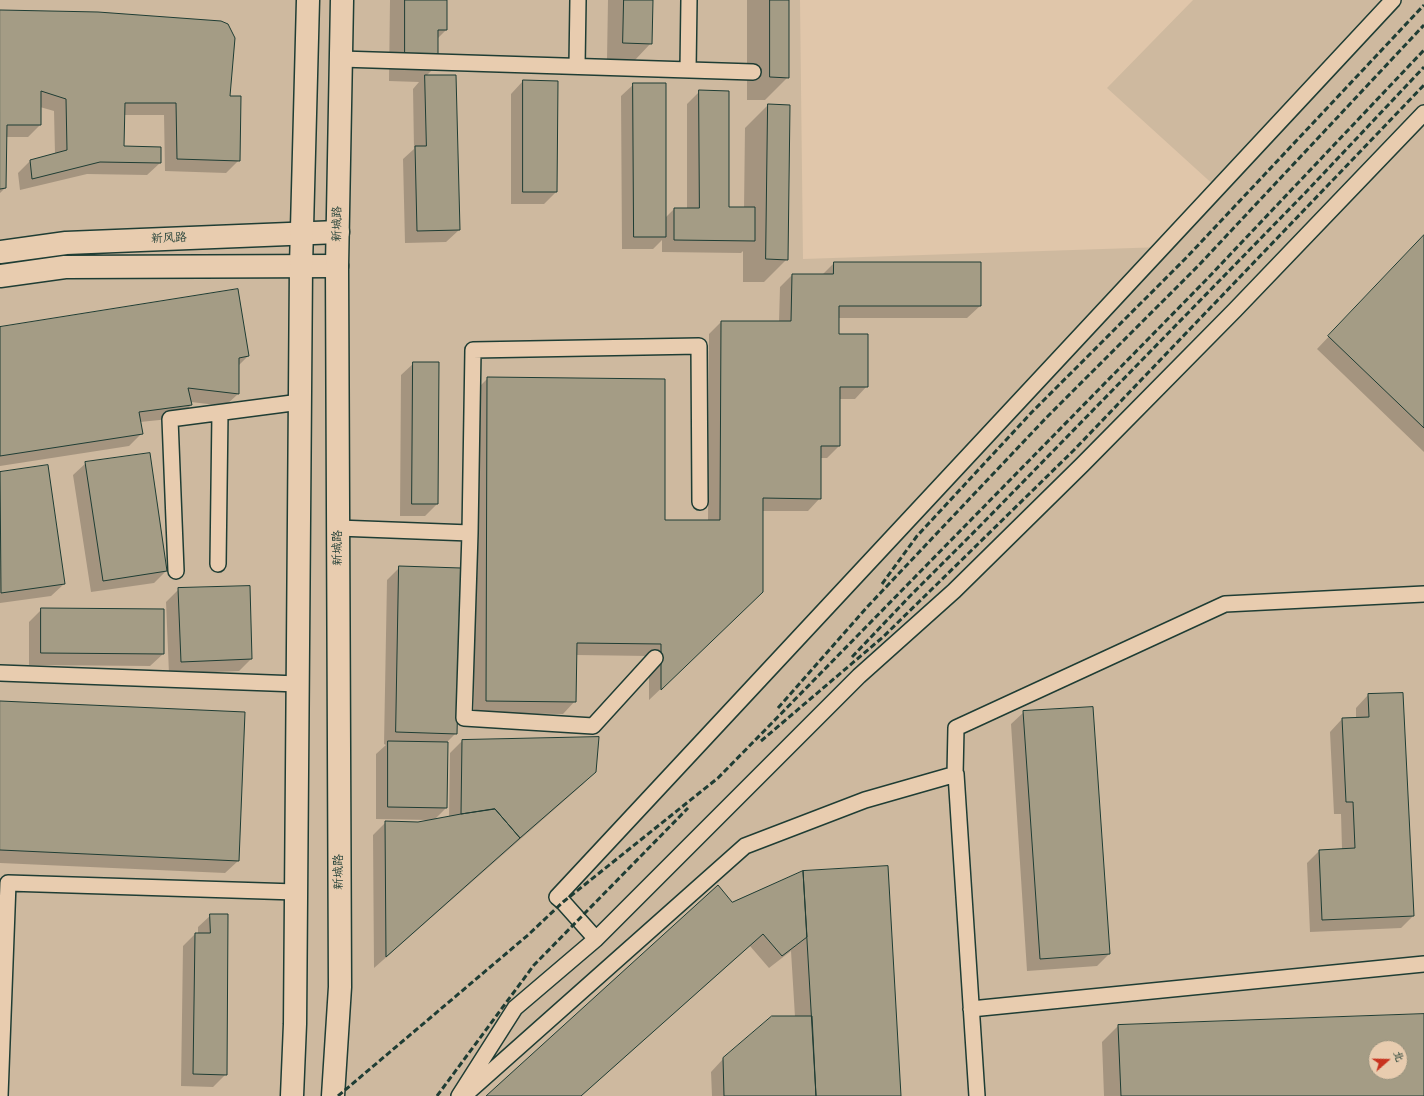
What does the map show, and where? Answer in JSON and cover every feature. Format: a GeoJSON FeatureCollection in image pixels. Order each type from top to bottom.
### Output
{"type":"FeatureCollection","features":[{"type":"Feature","properties":{"kind":"main road"},"geometry":{"type":"LineString","coordinates":[[292,1096],[295,1024],[301,266],[308,0]]}},
{"type":"Feature","properties":{"kind":"main road","name":"新城路"},"geometry":{"type":"LineString","coordinates":[[333,1096],[340,987],[336,266],[338,232],[342,0]]}},
{"type":"Feature","properties":{"kind":"main road","name":"新风路"},"geometry":{"type":"LineString","coordinates":[[0,252],[66,244],[338,232]]}},
{"type":"Feature","properties":{"kind":"main road"},"geometry":{"type":"LineString","coordinates":[[0,276],[65,267],[336,266]]}},
{"type":"Feature","properties":{"kind":"lane"},"geometry":{"type":"LineString","coordinates":[[578,0],[578,66]]}},
{"type":"Feature","properties":{"kind":"lane"},"geometry":{"type":"LineString","coordinates":[[688,70],[689,0]]}},
{"type":"Feature","properties":{"kind":"lane"},"geometry":{"type":"LineString","coordinates":[[596,939],[557,897],[1393,0]]}},
{"type":"Feature","properties":{"kind":"lane"},"geometry":{"type":"LineString","coordinates":[[341,59],[753,72]]}},
{"type":"Feature","properties":{"kind":"lane"},"geometry":{"type":"LineString","coordinates":[[458,1096],[515,1008],[596,939],[859,676],[954,591],[1082,465],[1282,262],[1424,113]]}},
{"type":"Feature","properties":{"kind":"lane"},"geometry":{"type":"LineString","coordinates":[[655,658],[593,726],[464,718],[470,533],[473,350],[699,346],[700,502]]}},
{"type":"Feature","properties":{"kind":"lane"},"geometry":{"type":"LineString","coordinates":[[176,571],[170,419],[300,402]]}},
{"type":"Feature","properties":{"kind":"lane"},"geometry":{"type":"LineString","coordinates":[[218,564],[220,413]]}},
{"type":"Feature","properties":{"kind":"lane"},"geometry":{"type":"LineString","coordinates":[[338,528],[470,533]]}},
{"type":"Feature","properties":{"kind":"lane"},"geometry":{"type":"LineString","coordinates":[[977,1096],[956,774],[955,775],[956,728],[1225,604],[1424,594]]}},
{"type":"Feature","properties":{"kind":"lane"},"geometry":{"type":"LineString","coordinates":[[0,673],[298,684]]}},
{"type":"Feature","properties":{"kind":"lane"},"geometry":{"type":"LineString","coordinates":[[463,1096],[745,846],[865,800],[955,775]]}},
{"type":"Feature","properties":{"kind":"lane"},"geometry":{"type":"LineString","coordinates":[[0,1096],[8,884],[296,892]]}},
{"type":"Feature","properties":{"kind":"lane"},"geometry":{"type":"LineString","coordinates":[[971,1009],[1424,964]]}},
{"type":"Feature","properties":{"kind":"shaded area"},"geometry":{"type":"Polygon","coordinates":[[[0,0],[800,0],[803,259],[1163,247],[1217,188],[1107,88],[1193,0],[1424,0],[1424,1096],[0,1096],[0,0]]]}},
{"type":"Feature","properties":{"kind":"building"},"geometry":{"type":"Polygon","coordinates":[[[405,0],[447,0],[447,30],[438,30],[438,66],[405,66],[405,0]]]}},
{"type":"Feature","properties":{"kind":"building"},"geometry":{"type":"Polygon","coordinates":[[[624,0],[653,0],[652,44],[623,43],[624,0]]]}},
{"type":"Feature","properties":{"kind":"building"},"geometry":{"type":"Polygon","coordinates":[[[770,0],[789,0],[789,78],[770,77],[770,0]]]}},
{"type":"Feature","properties":{"kind":"building"},"geometry":{"type":"Polygon","coordinates":[[[0,10],[98,12],[221,21],[228,24],[235,38],[230,96],[241,96],[240,161],[177,159],[176,103],[125,103],[124,146],[161,147],[161,163],[100,162],[32,179],[30,160],[67,150],[66,99],[41,91],[41,125],[7,125],[6,188],[0,189],[0,10]]]}},
{"type":"Feature","properties":{"kind":"building"},"geometry":{"type":"Polygon","coordinates":[[[425,75],[456,75],[460,230],[417,231],[415,146],[426,146],[425,75]]]}},
{"type":"Feature","properties":{"kind":"building"},"geometry":{"type":"Polygon","coordinates":[[[523,80],[558,81],[557,192],[523,192],[523,80]]]}},
{"type":"Feature","properties":{"kind":"building"},"geometry":{"type":"Polygon","coordinates":[[[633,83],[666,83],[666,237],[634,237],[633,83]]]}},
{"type":"Feature","properties":{"kind":"building"},"geometry":{"type":"Polygon","coordinates":[[[699,90],[729,91],[729,207],[755,207],[755,241],[674,240],[674,208],[699,208],[699,90]]]}},
{"type":"Feature","properties":{"kind":"building"},"geometry":{"type":"Polygon","coordinates":[[[768,104],[790,105],[788,260],[766,259],[768,104]]]}},
{"type":"Feature","properties":{"kind":"building"},"geometry":{"type":"Polygon","coordinates":[[[1424,235],[1424,428],[1328,336],[1424,235]]]}},
{"type":"Feature","properties":{"kind":"building"},"geometry":{"type":"Polygon","coordinates":[[[834,262],[981,262],[981,306],[839,306],[839,334],[868,334],[868,387],[840,387],[840,446],[821,446],[821,499],[763,498],[763,592],[661,690],[661,644],[577,643],[576,702],[486,701],[487,377],[665,379],[665,520],[720,520],[721,321],[791,321],[792,274],[833,274],[834,262]]]}},
{"type":"Feature","properties":{"kind":"building"},"geometry":{"type":"Polygon","coordinates":[[[238,289],[249,356],[239,358],[239,394],[188,388],[192,405],[139,412],[143,434],[0,456],[0,327],[238,289]]]}},
{"type":"Feature","properties":{"kind":"building"},"geometry":{"type":"Polygon","coordinates":[[[413,362],[439,362],[438,504],[412,504],[413,362]]]}},
{"type":"Feature","properties":{"kind":"building"},"geometry":{"type":"Polygon","coordinates":[[[150,453],[167,571],[103,581],[85,462],[150,453]]]}},
{"type":"Feature","properties":{"kind":"building"},"geometry":{"type":"Polygon","coordinates":[[[48,465],[65,584],[1,593],[0,472],[48,465]]]}},
{"type":"Feature","properties":{"kind":"building"},"geometry":{"type":"Polygon","coordinates":[[[399,566],[461,568],[457,734],[396,732],[399,566]]]}},
{"type":"Feature","properties":{"kind":"building"},"geometry":{"type":"Polygon","coordinates":[[[250,586],[252,659],[181,662],[178,588],[250,586]]]}},
{"type":"Feature","properties":{"kind":"building"},"geometry":{"type":"Polygon","coordinates":[[[41,608],[164,609],[164,654],[41,653],[41,608]]]}},
{"type":"Feature","properties":{"kind":"building"},"geometry":{"type":"Polygon","coordinates":[[[1403,693],[1414,916],[1322,920],[1319,850],[1355,848],[1353,802],[1346,802],[1342,718],[1369,717],[1368,694],[1403,693]]]}},
{"type":"Feature","properties":{"kind":"building"},"geometry":{"type":"Polygon","coordinates":[[[0,701],[245,712],[239,861],[0,850],[0,701]]]}},
{"type":"Feature","properties":{"kind":"building"},"geometry":{"type":"Polygon","coordinates":[[[1093,707],[1110,954],[1040,959],[1023,711],[1093,707]]]}},
{"type":"Feature","properties":{"kind":"building"},"geometry":{"type":"Polygon","coordinates":[[[599,737],[596,772],[520,838],[495,809],[461,814],[462,740],[599,737]]]}},
{"type":"Feature","properties":{"kind":"building"},"geometry":{"type":"Polygon","coordinates":[[[388,741],[448,742],[447,808],[388,807],[388,741]]]}},
{"type":"Feature","properties":{"kind":"building"},"geometry":{"type":"Polygon","coordinates":[[[495,809],[520,838],[386,957],[385,821],[418,822],[495,809]]]}},
{"type":"Feature","properties":{"kind":"building"},"geometry":{"type":"Polygon","coordinates":[[[888,866],[901,1096],[816,1096],[803,871],[888,866]]]}},
{"type":"Feature","properties":{"kind":"building"},"geometry":{"type":"Polygon","coordinates":[[[803,871],[807,937],[782,956],[763,934],[581,1096],[486,1096],[718,885],[732,902],[803,871]]]}},
{"type":"Feature","properties":{"kind":"building"},"geometry":{"type":"Polygon","coordinates":[[[210,914],[228,914],[227,1075],[193,1074],[195,933],[210,933],[210,914]]]}},
{"type":"Feature","properties":{"kind":"building"},"geometry":{"type":"Polygon","coordinates":[[[1424,1014],[1424,1096],[1121,1096],[1118,1025],[1424,1014]]]}},
{"type":"Feature","properties":{"kind":"building"},"geometry":{"type":"Polygon","coordinates":[[[772,1016],[812,1016],[816,1096],[724,1096],[723,1058],[772,1016]]]}},
{"type":"Feature","properties":{"kind":"railway"},"geometry":{"type":"LineString","coordinates":[[882,584],[917,536],[1032,412],[1187,257],[1424,5]]}},
{"type":"Feature","properties":{"kind":"railway"},"geometry":{"type":"LineString","coordinates":[[778,708],[869,605],[1046,418],[1199,265],[1424,25]]}},
{"type":"Feature","properties":{"kind":"railway"},"geometry":{"type":"LineString","coordinates":[[338,1096],[528,935],[563,902],[718,778],[1206,280],[1424,50]]}},
{"type":"Feature","properties":{"kind":"railway"},"geometry":{"type":"LineString","coordinates":[[852,657],[1306,192],[1424,67]]}},
{"type":"Feature","properties":{"kind":"railway"},"geometry":{"type":"LineString","coordinates":[[761,741],[883,637],[1074,450],[1424,85]]}},
{"type":"Feature","properties":{"kind":"railway"},"geometry":{"type":"LineString","coordinates":[[437,1096],[534,965],[688,808]]}}]}
